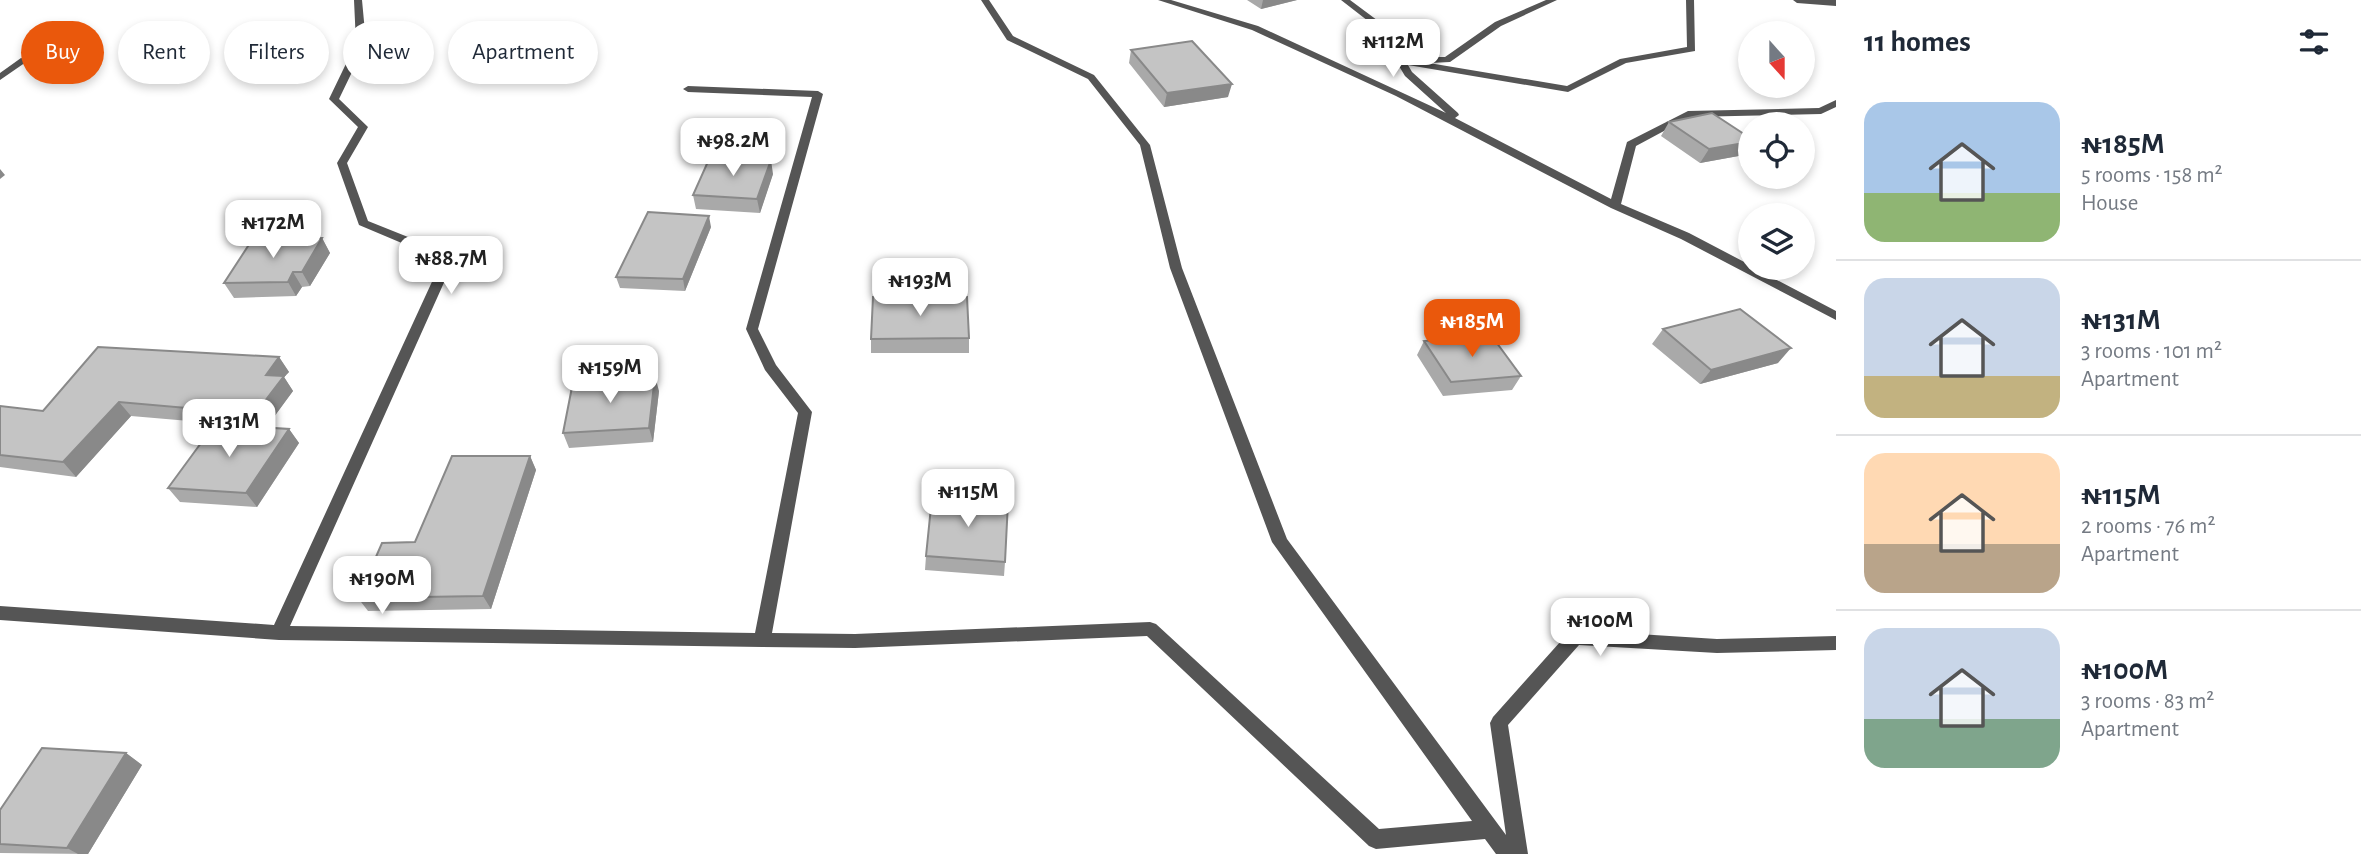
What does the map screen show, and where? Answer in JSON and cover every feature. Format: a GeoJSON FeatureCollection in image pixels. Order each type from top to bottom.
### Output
{"type":"FeatureCollection","features":[{"type":"Feature","properties":{"kind":"street"},"geometry":{"type":"LineString","coordinates":[[279,633],[449,258],[363,223],[342,163],[363,127],[334,99],[361,43],[358,0]]}},
{"type":"Feature","properties":{"kind":"street"},"geometry":{"type":"LineString","coordinates":[[985,0],[1010,38],[1091,77],[1145,145],[1176,268],[1280,542],[1508,854]]}},
{"type":"Feature","properties":{"kind":"street"},"geometry":{"type":"LineString","coordinates":[[1162,0],[1255,28],[1470,128],[1615,206],[1685,236],[1836,316]]}},
{"type":"Feature","properties":{"kind":"street"},"geometry":{"type":"LineString","coordinates":[[1345,0],[1394,37],[1408,74],[1470,128]]}},
{"type":"Feature","properties":{"kind":"street"},"geometry":{"type":"LineString","coordinates":[[1401,61],[1447,60],[1498,24],[1553,0]]}},
{"type":"Feature","properties":{"kind":"street"},"geometry":{"type":"LineString","coordinates":[[1401,61],[1568,89],[1623,61],[1692,49],[1690,0]]}},
{"type":"Feature","properties":{"kind":"street"},"geometry":{"type":"LineString","coordinates":[[1797,0],[1836,4]]}},
{"type":"Feature","properties":{"kind":"street"},"geometry":{"type":"LineString","coordinates":[[0,76],[21,62]]}},
{"type":"Feature","properties":{"kind":"street"},"geometry":{"type":"LineString","coordinates":[[688,89],[818,94],[752,329],[770,367],[805,412],[762,640]]}},
{"type":"Feature","properties":{"kind":"street"},"geometry":{"type":"LineString","coordinates":[[1615,206],[1631,145],[1688,114],[1821,111],[1836,103]]}},
{"type":"Feature","properties":{"kind":"street"},"geometry":{"type":"LineString","coordinates":[[0,613],[279,633],[762,640],[855,641],[1150,629],[1376,839],[1490,829]]}},
{"type":"Feature","properties":{"kind":"street"},"geometry":{"type":"LineString","coordinates":[[1518,854],[1499,723],[1575,637],[1717,646],[1836,643]]}},
{"type":"Feature","properties":{"kind":"building"},"geometry":{"type":"Polygon","coordinates":[[[1192,41],[1232,84],[1167,93],[1131,50],[1192,41]]]}},
{"type":"Feature","properties":{"kind":"building"},"geometry":{"type":"Polygon","coordinates":[[[1712,113],[1738,130],[1738,144],[1709,149],[1669,122],[1712,113]]]}},
{"type":"Feature","properties":{"kind":"building"},"geometry":{"type":"Polygon","coordinates":[[[710,157],[771,160],[757,199],[693,195],[710,157]]]}},
{"type":"Feature","properties":{"kind":"building"},"geometry":{"type":"Polygon","coordinates":[[[648,212],[709,216],[683,279],[616,277],[648,212]]]}},
{"type":"Feature","properties":{"kind":"building"},"geometry":{"type":"Polygon","coordinates":[[[322,238],[302,272],[293,272],[288,282],[224,283],[252,240],[322,238]]]}},
{"type":"Feature","properties":{"kind":"building"},"geometry":{"type":"Polygon","coordinates":[[[873,297],[967,297],[969,338],[871,339],[873,297]]]}},
{"type":"Feature","properties":{"kind":"building"},"geometry":{"type":"Polygon","coordinates":[[[1740,309],[1791,348],[1711,370],[1663,329],[1740,309]]]}},
{"type":"Feature","properties":{"kind":"building"},"geometry":{"type":"Polygon","coordinates":[[[1491,335],[1521,376],[1451,382],[1424,341],[1491,335]]]}},
{"type":"Feature","properties":{"kind":"building"},"geometry":{"type":"Polygon","coordinates":[[[98,347],[279,357],[266,375],[284,376],[255,414],[119,402],[63,462],[0,455],[0,406],[43,411],[98,347]]]}},
{"type":"Feature","properties":{"kind":"building"},"geometry":{"type":"Polygon","coordinates":[[[655,376],[649,428],[563,433],[573,382],[655,376]]]}},
{"type":"Feature","properties":{"kind":"building"},"geometry":{"type":"Polygon","coordinates":[[[215,424],[289,429],[246,493],[168,488],[215,424]]]}},
{"type":"Feature","properties":{"kind":"building"},"geometry":{"type":"Polygon","coordinates":[[[452,456],[530,456],[483,596],[358,598],[382,543],[415,542],[452,456]]]}},
{"type":"Feature","properties":{"kind":"building"},"geometry":{"type":"Polygon","coordinates":[[[932,497],[1008,502],[1005,562],[926,556],[932,497]]]}},
{"type":"Feature","properties":{"kind":"building"},"geometry":{"type":"Polygon","coordinates":[[[42,748],[126,753],[67,848],[0,844],[0,810],[42,748]]]}}]}
